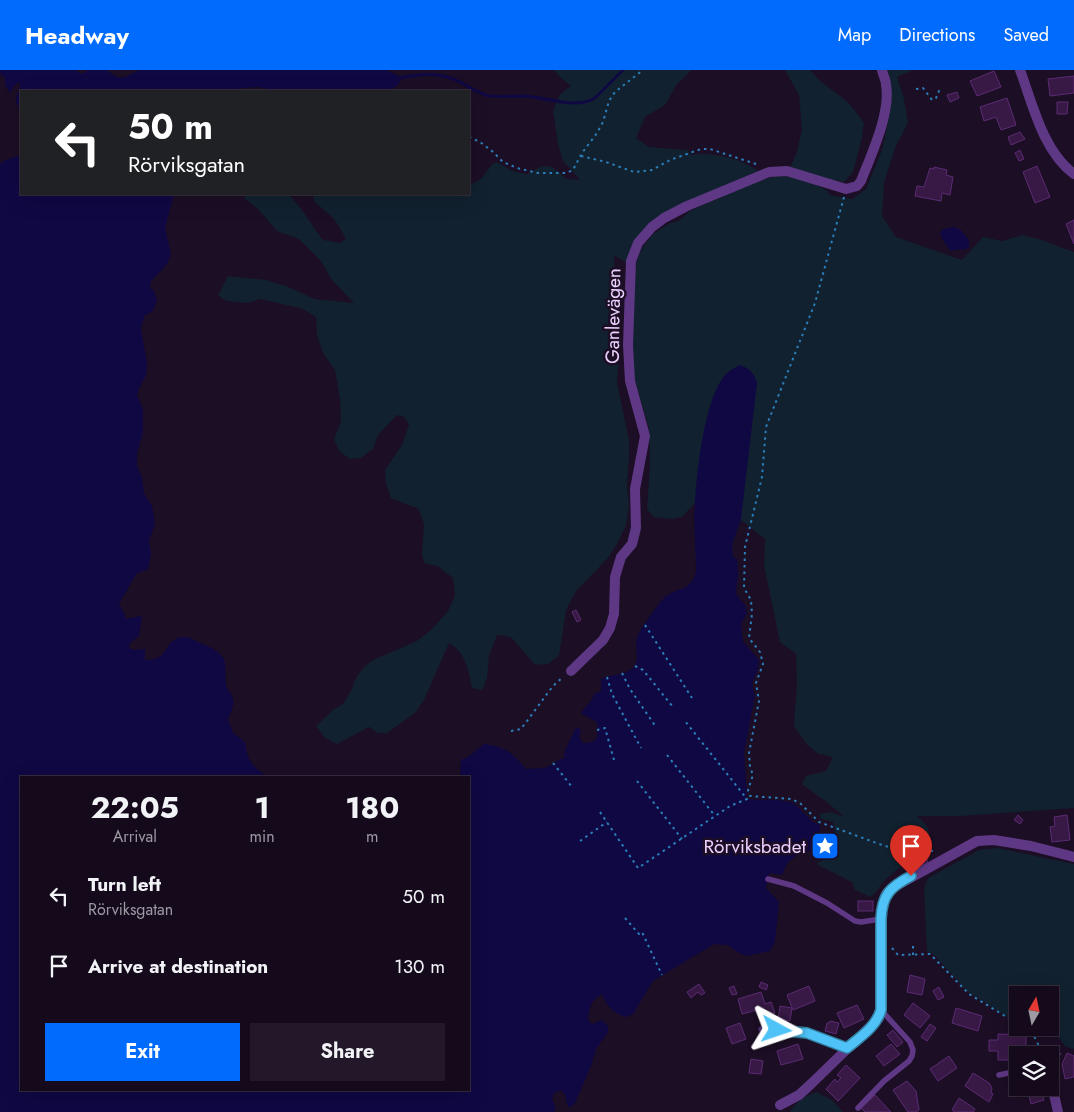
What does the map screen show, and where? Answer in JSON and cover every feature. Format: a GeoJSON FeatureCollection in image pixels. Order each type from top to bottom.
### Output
{"type":"FeatureCollection","features":[{"type":"Feature","properties":{"kind":"street"},"geometry":{"type":"LineString","coordinates":[[846,188],[857,186],[878,137],[887,95],[882,70]]}},
{"type":"Feature","properties":{"kind":"street"},"geometry":{"type":"LineString","coordinates":[[1020,70],[1049,145],[1058,160],[1074,174]]}},
{"type":"Feature","properties":{"kind":"street","name":"Ganlevägen"},"geometry":{"type":"LineString","coordinates":[[571,671],[603,640],[610,628],[614,614],[615,577],[621,557],[632,544],[636,528],[635,489],[646,436],[630,381],[628,345],[631,261],[643,236],[664,218],[686,206],[769,172],[787,171],[846,188]]}},
{"type":"Feature","properties":{"kind":"street"},"geometry":{"type":"LineString","coordinates":[[780,1105],[799,1095],[879,1018],[881,1010],[882,904],[886,894],[892,888],[954,852],[977,841],[987,840],[1031,846],[1074,856]]}},
{"type":"Feature","properties":{"kind":"street"},"geometry":{"type":"LineString","coordinates":[[1054,1096],[1058,1112]]}},
{"type":"Feature","properties":{"kind":"lane"},"geometry":{"type":"LineString","coordinates":[[768,879],[794,886],[828,903],[855,921],[881,919]]}},
{"type":"Feature","properties":{"kind":"lane"},"geometry":{"type":"LineString","coordinates":[[858,1108],[884,1081],[909,1061],[912,1056],[913,1050],[910,1042],[881,1010]]}},
{"type":"Feature","properties":{"kind":"lane"},"geometry":{"type":"LineString","coordinates":[[761,1029],[807,1033],[847,1048]]}},
{"type":"Feature","properties":{"kind":"lane"},"geometry":{"type":"LineString","coordinates":[[999,1075],[1009,1073]]}},
{"type":"Feature","properties":{"kind":"path"},"geometry":{"type":"LineString","coordinates":[[470,137],[492,151],[503,162],[517,168],[538,173],[566,173],[573,170],[597,133],[603,122],[608,101],[615,92],[643,70]]}},
{"type":"Feature","properties":{"kind":"path"},"geometry":{"type":"LineString","coordinates":[[916,89],[923,88],[932,100],[936,98],[939,90],[941,91]]}},
{"type":"Feature","properties":{"kind":"path"},"geometry":{"type":"LineString","coordinates":[[581,156],[634,172],[644,172],[652,170],[685,153],[710,149],[760,165],[769,172]]}},
{"type":"Feature","properties":{"kind":"path"},"geometry":{"type":"LineString","coordinates":[[846,188],[816,302],[766,427],[762,477],[745,547],[744,588],[751,600],[752,614],[749,638],[760,652],[763,664],[756,683],[759,701],[750,753],[750,768],[754,775],[748,790],[750,796],[791,799],[800,803],[818,822],[882,845],[914,851],[954,852]]}},
{"type":"Feature","properties":{"kind":"path"},"geometry":{"type":"LineString","coordinates":[[645,625],[692,698]]}},
{"type":"Feature","properties":{"kind":"path"},"geometry":{"type":"LineString","coordinates":[[635,666],[643,670],[673,707]]}},
{"type":"Feature","properties":{"kind":"path"},"geometry":{"type":"LineString","coordinates":[[510,731],[520,729],[553,686],[571,671]]}},
{"type":"Feature","properties":{"kind":"path"},"geometry":{"type":"LineString","coordinates":[[622,673],[630,689],[656,727]]}},
{"type":"Feature","properties":{"kind":"path"},"geometry":{"type":"LineString","coordinates":[[607,677],[612,694],[641,748]]}},
{"type":"Feature","properties":{"kind":"path"},"geometry":{"type":"LineString","coordinates":[[600,812],[638,868],[730,806],[747,799],[685,721]]}},
{"type":"Feature","properties":{"kind":"path"},"geometry":{"type":"LineString","coordinates":[[597,730],[605,728],[614,760]]}},
{"type":"Feature","properties":{"kind":"path"},"geometry":{"type":"LineString","coordinates":[[667,755],[715,816]]}},
{"type":"Feature","properties":{"kind":"path"},"geometry":{"type":"LineString","coordinates":[[553,763],[572,787]]}},
{"type":"Feature","properties":{"kind":"path"},"geometry":{"type":"LineString","coordinates":[[637,781],[682,839]]}},
{"type":"Feature","properties":{"kind":"path"},"geometry":{"type":"LineString","coordinates":[[580,841],[607,822]]}},
{"type":"Feature","properties":{"kind":"path"},"geometry":{"type":"LineString","coordinates":[[625,918],[639,934],[642,932],[662,975]]}},
{"type":"Feature","properties":{"kind":"path"},"geometry":{"type":"LineString","coordinates":[[881,939],[885,940],[898,955],[925,953],[934,957],[968,994],[1009,1019]]}},
{"type":"Feature","properties":{"kind":"path"},"geometry":{"type":"LineString","coordinates":[[913,946],[914,955]]}},
{"type":"Feature","properties":{"kind":"shaded area"},"geometry":{"type":"Polygon","coordinates":[[[0,70],[76,70],[81,74],[86,72],[86,70],[108,70],[119,78],[123,78],[139,70],[387,70],[399,76],[400,81],[397,86],[389,90],[274,90],[258,87],[232,90],[20,90],[20,109],[16,99],[20,82],[16,84],[10,93],[5,85],[5,76],[2,77],[0,70]]]}},
{"type":"Feature","properties":{"kind":"shaded area"},"geometry":{"type":"Polygon","coordinates":[[[554,70],[692,70],[677,84],[665,105],[645,117],[636,138],[649,147],[687,150],[692,155],[708,154],[727,157],[745,163],[759,172],[663,215],[626,263],[614,255],[621,329],[617,383],[629,440],[627,484],[629,505],[626,525],[617,544],[608,558],[576,591],[566,610],[559,656],[548,664],[535,665],[511,637],[497,635],[489,656],[487,678],[482,690],[472,688],[468,668],[463,656],[449,643],[424,700],[415,713],[387,733],[378,733],[369,727],[337,744],[325,738],[316,726],[334,709],[343,704],[363,668],[373,660],[417,641],[432,629],[448,611],[455,596],[453,578],[437,566],[424,563],[422,553],[424,524],[419,509],[391,498],[386,484],[385,470],[402,445],[409,425],[404,417],[397,415],[378,435],[373,449],[361,458],[350,459],[339,451],[334,439],[341,422],[340,399],[335,370],[323,353],[317,335],[316,317],[303,309],[260,299],[248,303],[226,301],[218,295],[228,276],[266,280],[286,286],[315,299],[354,303],[331,279],[321,261],[299,239],[277,231],[258,209],[244,198],[246,195],[289,195],[323,240],[341,243],[346,238],[334,219],[314,201],[313,195],[470,195],[470,184],[479,181],[497,162],[512,171],[527,174],[539,167],[548,166],[552,167],[566,179],[580,180],[563,161],[558,144],[553,111],[560,94],[571,86],[554,70]]]}},
{"type":"Feature","properties":{"kind":"shaded area"},"geometry":{"type":"Polygon","coordinates":[[[785,70],[810,70],[820,81],[848,102],[864,123],[853,172],[844,182],[830,180],[790,168],[797,152],[802,129],[799,95],[785,70]]]}},
{"type":"Feature","properties":{"kind":"shaded area"},"geometry":{"type":"Polygon","coordinates":[[[888,70],[913,70],[897,77],[904,99],[908,123],[895,148],[884,183],[882,216],[896,237],[962,260],[983,237],[1002,241],[1022,235],[1074,252],[1074,808],[960,816],[917,816],[928,829],[929,836],[926,842],[914,856],[885,880],[870,897],[855,890],[852,882],[816,864],[833,852],[836,843],[833,822],[821,819],[819,814],[831,812],[844,817],[802,784],[806,776],[826,771],[833,757],[819,754],[807,745],[794,726],[797,683],[796,654],[780,642],[764,565],[765,539],[741,520],[732,545],[733,557],[696,571],[695,503],[682,517],[672,519],[654,517],[647,509],[650,464],[649,429],[634,377],[632,294],[637,260],[642,248],[653,234],[670,223],[679,221],[691,210],[763,179],[779,176],[793,177],[815,184],[828,191],[829,195],[852,199],[866,189],[882,150],[890,113],[891,89],[888,70]]]}},
{"type":"Feature","properties":{"kind":"shaded area"},"geometry":{"type":"Polygon","coordinates":[[[20,156],[20,195],[174,195],[165,228],[171,254],[167,264],[151,281],[150,288],[154,291],[157,301],[152,312],[145,315],[141,327],[147,364],[146,375],[137,396],[143,409],[143,432],[137,454],[137,466],[142,478],[144,493],[152,506],[155,524],[149,542],[151,554],[148,569],[136,574],[119,604],[125,619],[142,616],[139,636],[130,643],[129,648],[134,650],[145,649],[145,660],[159,657],[171,642],[184,637],[210,647],[222,656],[225,664],[226,685],[233,700],[233,706],[228,719],[233,733],[245,742],[247,754],[258,770],[266,776],[20,776],[20,1091],[470,1091],[470,776],[460,776],[461,760],[468,757],[484,744],[497,746],[508,751],[526,769],[542,768],[565,758],[564,753],[575,729],[578,727],[581,730],[579,737],[583,743],[595,740],[597,737],[597,722],[582,714],[582,711],[591,701],[594,694],[601,691],[601,679],[633,668],[637,662],[637,638],[645,624],[663,599],[687,586],[694,578],[696,571],[694,519],[698,473],[706,421],[716,391],[726,374],[740,365],[749,370],[754,377],[757,383],[741,519],[732,545],[733,557],[737,559],[736,594],[745,605],[747,613],[741,624],[743,642],[759,660],[758,669],[752,684],[755,696],[744,752],[747,799],[777,800],[792,803],[816,824],[820,825],[819,836],[813,848],[798,855],[787,864],[782,875],[769,873],[766,888],[779,902],[775,941],[770,951],[747,956],[737,952],[728,945],[714,944],[653,981],[633,1014],[627,1017],[618,1014],[612,1009],[606,1003],[602,994],[595,999],[590,1008],[588,1020],[592,1024],[602,1020],[608,1026],[608,1032],[596,1049],[591,1066],[575,1103],[571,1107],[568,1107],[565,1095],[561,1090],[554,1093],[552,1099],[556,1108],[554,1112],[0,1112],[0,164],[20,156]]]}},
{"type":"Feature","properties":{"kind":"shaded area"},"geometry":{"type":"Polygon","coordinates":[[[952,227],[960,230],[965,235],[969,240],[969,248],[951,251],[940,234],[942,230],[952,227]]]}},
{"type":"Feature","properties":{"kind":"shaded area"},"geometry":{"type":"Polygon","coordinates":[[[997,848],[1074,864],[1074,1049],[1066,1047],[1057,1036],[1059,1036],[1059,986],[1009,986],[1009,1018],[968,992],[932,953],[927,952],[924,888],[928,878],[979,850],[997,848]]]}},
{"type":"Feature","properties":{"kind":"shaded area"},"geometry":{"type":"Polygon","coordinates":[[[816,1092],[832,1100],[843,1112],[790,1112],[801,1099],[816,1092]]]}},
{"type":"Feature","properties":{"kind":"building"},"geometry":{"type":"Polygon","coordinates":[[[994,71],[1001,87],[977,96],[970,81],[994,71]]]}},
{"type":"Feature","properties":{"kind":"building"},"geometry":{"type":"Polygon","coordinates":[[[1074,76],[1074,93],[1050,96],[1048,79],[1074,76]]]}},
{"type":"Feature","properties":{"kind":"building"},"geometry":{"type":"Polygon","coordinates":[[[957,92],[959,98],[950,102],[947,95],[957,92]]]}},
{"type":"Feature","properties":{"kind":"building"},"geometry":{"type":"Polygon","coordinates":[[[1007,98],[1016,125],[1001,130],[996,117],[984,121],[980,107],[1007,98]]]}},
{"type":"Feature","properties":{"kind":"building"},"geometry":{"type":"Polygon","coordinates":[[[1057,102],[1068,102],[1067,114],[1057,114],[1057,102]]]}},
{"type":"Feature","properties":{"kind":"building"},"geometry":{"type":"Polygon","coordinates":[[[1020,132],[1025,139],[1011,145],[1008,137],[1020,132]]]}},
{"type":"Feature","properties":{"kind":"building"},"geometry":{"type":"Polygon","coordinates":[[[1020,150],[1024,159],[1019,161],[1015,153],[1020,150]]]}},
{"type":"Feature","properties":{"kind":"building"},"geometry":{"type":"Polygon","coordinates":[[[1037,166],[1050,197],[1035,203],[1023,172],[1037,166]]]}},
{"type":"Feature","properties":{"kind":"building"},"geometry":{"type":"Polygon","coordinates":[[[934,167],[947,170],[946,175],[953,177],[950,195],[942,193],[941,201],[915,196],[917,186],[924,187],[930,168],[934,169],[934,167]]]}},
{"type":"Feature","properties":{"kind":"building"},"geometry":{"type":"Polygon","coordinates":[[[1074,220],[1074,244],[1066,224],[1074,220]]]}},
{"type":"Feature","properties":{"kind":"building"},"geometry":{"type":"Polygon","coordinates":[[[576,610],[581,620],[577,622],[572,612],[576,610]]]}},
{"type":"Feature","properties":{"kind":"building"},"geometry":{"type":"Polygon","coordinates":[[[1018,815],[1023,820],[1020,824],[1014,820],[1018,815]]]}},
{"type":"Feature","properties":{"kind":"building"},"geometry":{"type":"Polygon","coordinates":[[[1067,815],[1070,840],[1052,842],[1050,827],[1055,826],[1054,817],[1067,815]]]}},
{"type":"Feature","properties":{"kind":"building"},"geometry":{"type":"Polygon","coordinates":[[[925,855],[928,862],[914,869],[910,862],[925,855]]]}},
{"type":"Feature","properties":{"kind":"building"},"geometry":{"type":"Polygon","coordinates":[[[858,901],[873,901],[873,911],[858,911],[858,901]]]}},
{"type":"Feature","properties":{"kind":"building"},"geometry":{"type":"Polygon","coordinates":[[[910,975],[925,979],[922,995],[907,992],[910,975]]]}},
{"type":"Feature","properties":{"kind":"building"},"geometry":{"type":"Polygon","coordinates":[[[761,982],[768,985],[766,990],[759,987],[761,982]]]}},
{"type":"Feature","properties":{"kind":"building"},"geometry":{"type":"Polygon","coordinates":[[[699,984],[705,993],[701,995],[698,992],[691,998],[687,992],[699,984]]]}},
{"type":"Feature","properties":{"kind":"building"},"geometry":{"type":"Polygon","coordinates":[[[734,986],[737,994],[732,995],[729,988],[734,986]]]}},
{"type":"Feature","properties":{"kind":"building"},"geometry":{"type":"Polygon","coordinates":[[[809,986],[815,1001],[793,1010],[787,995],[809,986]]]}},
{"type":"Feature","properties":{"kind":"building"},"geometry":{"type":"Polygon","coordinates":[[[939,987],[944,997],[938,1000],[933,991],[939,987]]]}},
{"type":"Feature","properties":{"kind":"building"},"geometry":{"type":"Polygon","coordinates":[[[761,992],[765,1004],[771,1002],[775,1013],[763,1017],[761,1009],[742,1014],[738,999],[761,992]]]}},
{"type":"Feature","properties":{"kind":"building"},"geometry":{"type":"Polygon","coordinates":[[[913,1003],[930,1016],[920,1028],[904,1015],[913,1003]]]}},
{"type":"Feature","properties":{"kind":"building"},"geometry":{"type":"Polygon","coordinates":[[[857,1005],[864,1019],[844,1028],[837,1013],[857,1005]]]}},
{"type":"Feature","properties":{"kind":"building"},"geometry":{"type":"Polygon","coordinates":[[[780,1006],[792,1008],[790,1021],[778,1019],[780,1006]]]}},
{"type":"Feature","properties":{"kind":"building"},"geometry":{"type":"Polygon","coordinates":[[[956,1008],[982,1016],[978,1031],[952,1023],[956,1008]]]}},
{"type":"Feature","properties":{"kind":"building"},"geometry":{"type":"Polygon","coordinates":[[[830,1021],[839,1023],[836,1034],[825,1031],[827,1023],[830,1021]]]}},
{"type":"Feature","properties":{"kind":"building"},"geometry":{"type":"Polygon","coordinates":[[[740,1023],[746,1039],[732,1044],[726,1028],[740,1023]]]}},
{"type":"Feature","properties":{"kind":"building"},"geometry":{"type":"Polygon","coordinates":[[[930,1024],[936,1028],[927,1041],[921,1037],[930,1024]]]}},
{"type":"Feature","properties":{"kind":"building"},"geometry":{"type":"Polygon","coordinates":[[[893,1030],[903,1042],[897,1047],[887,1035],[893,1030]]]}},
{"type":"Feature","properties":{"kind":"building"},"geometry":{"type":"Polygon","coordinates":[[[998,1034],[1026,1036],[1026,1046],[1009,1046],[1009,1060],[998,1060],[998,1051],[989,1051],[989,1040],[998,1040],[998,1034]]]}},
{"type":"Feature","properties":{"kind":"building"},"geometry":{"type":"Polygon","coordinates":[[[798,1044],[803,1059],[781,1065],[777,1051],[798,1044]]]}},
{"type":"Feature","properties":{"kind":"building"},"geometry":{"type":"Polygon","coordinates":[[[891,1044],[900,1054],[884,1066],[876,1056],[891,1044]]]}},
{"type":"Feature","properties":{"kind":"building"},"geometry":{"type":"Polygon","coordinates":[[[1067,1053],[1074,1056],[1074,1077],[1065,1079],[1062,1064],[1067,1053]]]}},
{"type":"Feature","properties":{"kind":"building"},"geometry":{"type":"Polygon","coordinates":[[[949,1056],[957,1068],[938,1081],[930,1069],[949,1056]]]}},
{"type":"Feature","properties":{"kind":"building"},"geometry":{"type":"Polygon","coordinates":[[[751,1059],[763,1061],[761,1074],[749,1073],[751,1059]]]}},
{"type":"Feature","properties":{"kind":"building"},"geometry":{"type":"Polygon","coordinates":[[[846,1065],[860,1078],[838,1101],[826,1089],[835,1079],[837,1082],[841,1078],[837,1075],[846,1065]]]}},
{"type":"Feature","properties":{"kind":"building"},"geometry":{"type":"Polygon","coordinates":[[[973,1073],[989,1083],[992,1088],[991,1092],[993,1094],[989,1102],[965,1086],[973,1073]]]}},
{"type":"Feature","properties":{"kind":"building"},"geometry":{"type":"Polygon","coordinates":[[[907,1081],[916,1091],[919,1110],[916,1112],[908,1112],[893,1090],[907,1081]]]}},
{"type":"Feature","properties":{"kind":"building"},"geometry":{"type":"Polygon","coordinates":[[[875,1095],[891,1112],[865,1112],[861,1108],[875,1095]]]}},
{"type":"Feature","properties":{"kind":"building"},"geometry":{"type":"Polygon","coordinates":[[[1029,1096],[1043,1096],[1044,1100],[1031,1104],[1029,1096]]]}},
{"type":"Feature","properties":{"kind":"building"},"geometry":{"type":"Polygon","coordinates":[[[959,1098],[975,1109],[973,1112],[955,1112],[952,1110],[959,1098]]]}},
{"type":"Feature","properties":{"kind":"waterway"},"geometry":{"type":"LineString","coordinates":[[400,78],[424,74],[439,75],[454,79],[490,96],[524,96],[579,103],[595,98],[623,70]]}},
{"type":"Feature","properties":{"kind":"place","name":"Rörviksbadet"},"geometry":{"type":"Point","coordinates":[825,846]}},
{"type":"Feature","properties":{"kind":"route"},"geometry":{"type":"LineString","coordinates":[[777,1030],[807,1033],[847,1048],[879,1018],[882,997],[882,904],[886,894],[892,888],[911,876]]}}]}
